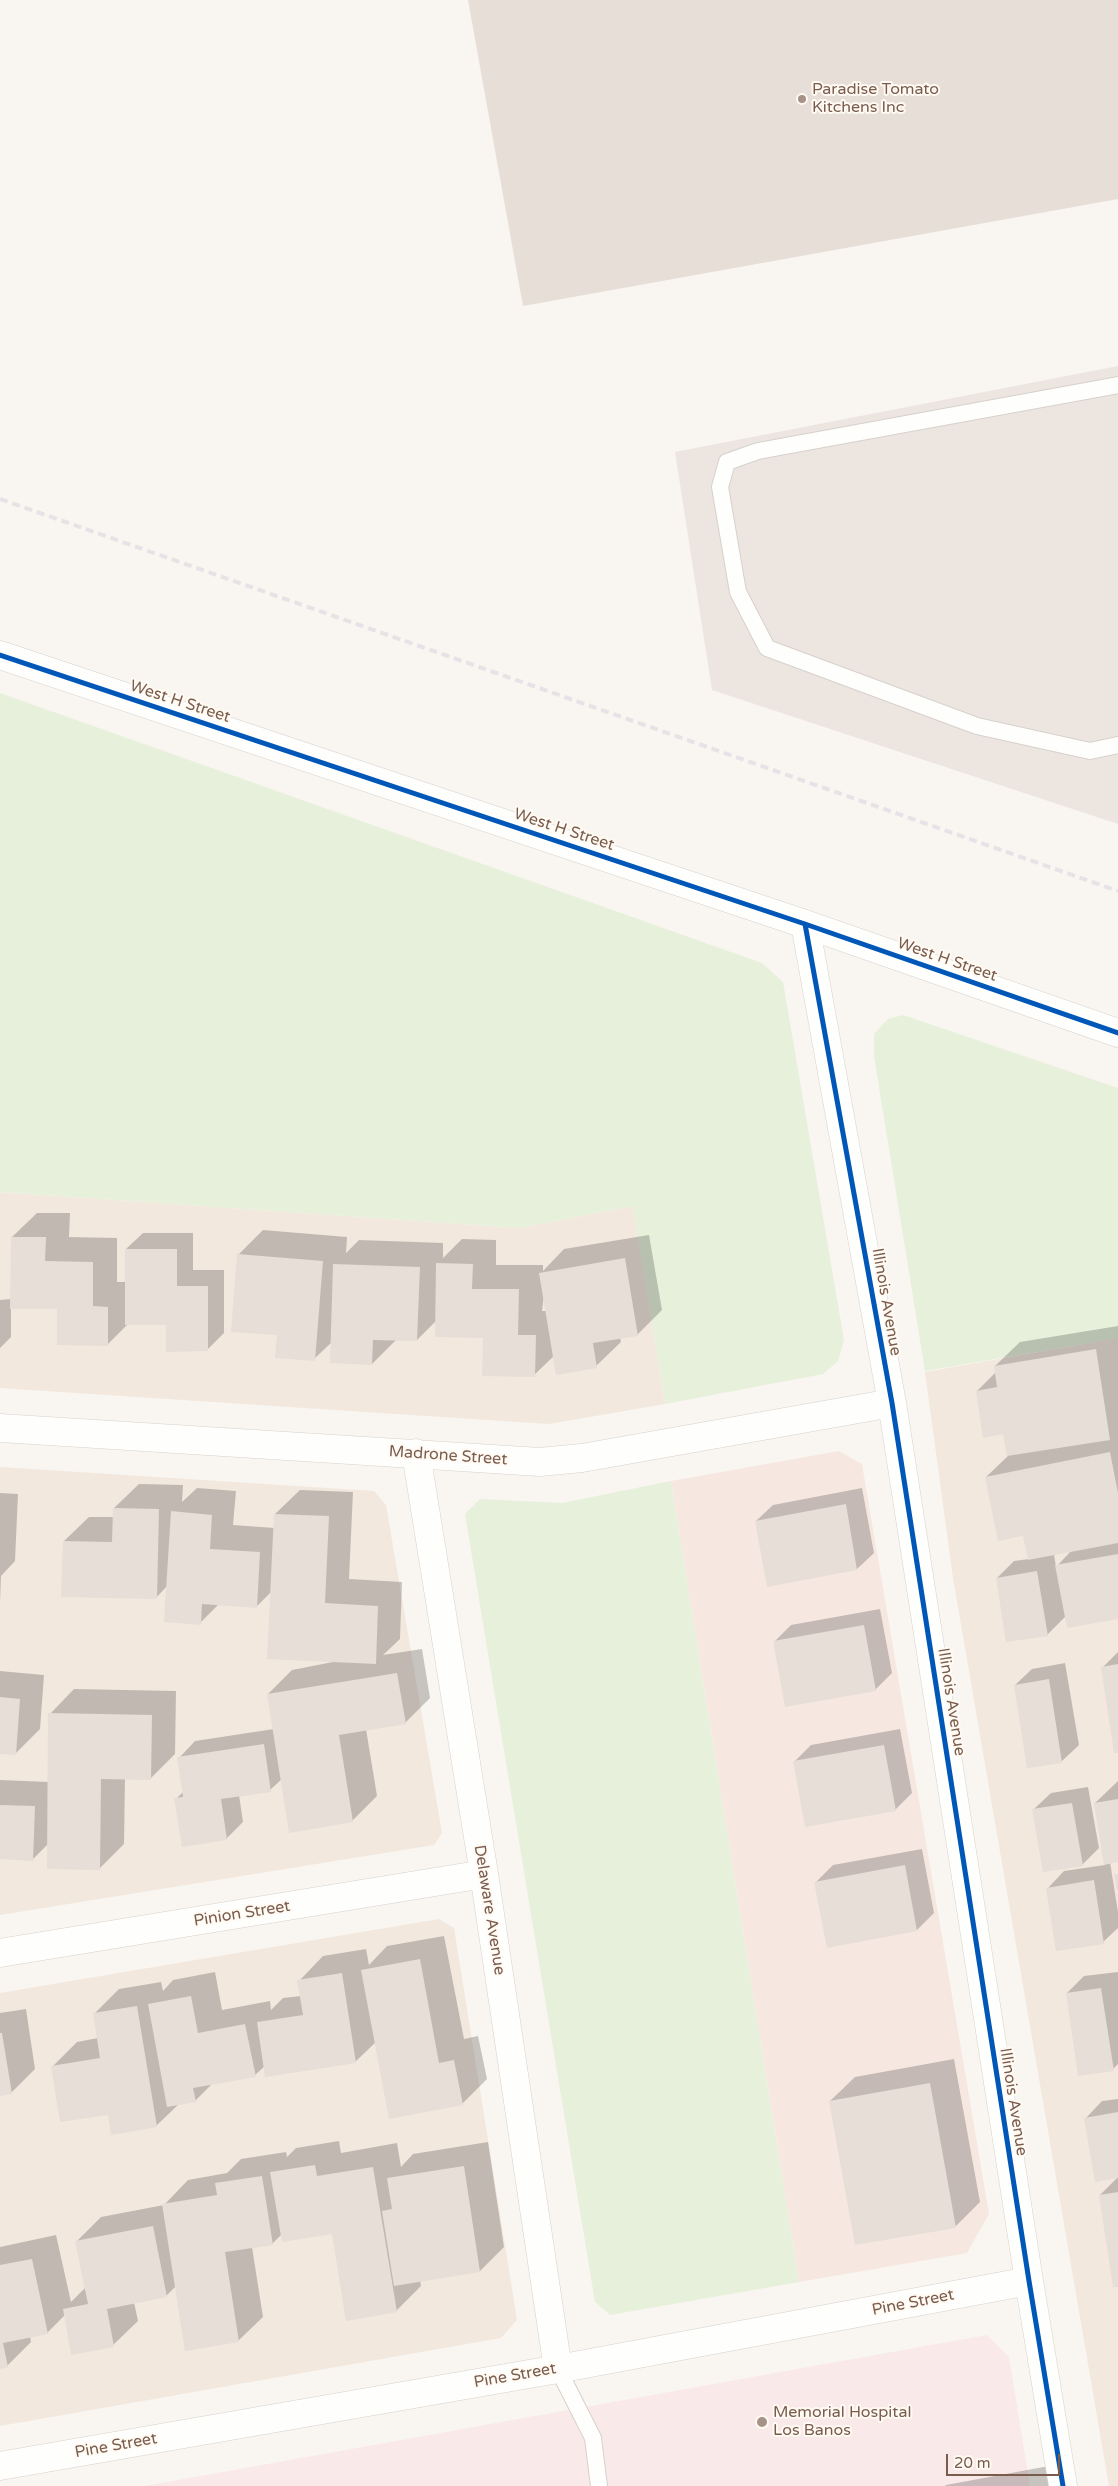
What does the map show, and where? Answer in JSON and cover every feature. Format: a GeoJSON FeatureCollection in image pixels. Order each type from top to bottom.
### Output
{"type":"FeatureCollection","features":[{"type":"Feature","properties":{"kind":"street","name":"West H Street"},"geometry":{"type":"LineString","coordinates":[[0,655],[805,924],[1118,1033]]}},
{"type":"Feature","properties":{"kind":"street","name":"Illinois Avenue"},"geometry":{"type":"LineString","coordinates":[[805,924],[892,1403],[1029,2281],[1063,2486]]}},
{"type":"Feature","properties":{"kind":"street","name":"Madrone Street"},"geometry":{"type":"LineString","coordinates":[[0,1428],[540,1462],[582,1458],[892,1403]]}},
{"type":"Feature","properties":{"kind":"street","name":"Delaware Avenue"},"geometry":{"type":"LineString","coordinates":[[416,1453],[484,1874],[558,2368]]}},
{"type":"Feature","properties":{"kind":"street","name":"Pinion Street"},"geometry":{"type":"LineString","coordinates":[[0,1953],[484,1874]]}},
{"type":"Feature","properties":{"kind":"street","name":"Pine Street"},"geometry":{"type":"LineString","coordinates":[[0,2466],[558,2368],[1029,2281]]}},
{"type":"Feature","properties":{"kind":"lane"},"geometry":{"type":"LineString","coordinates":[[1118,385],[758,451],[727,462],[720,487],[738,592],[767,648],[977,726],[1090,751],[1118,745]]}},
{"type":"Feature","properties":{"kind":"lane"},"geometry":{"type":"LineString","coordinates":[[558,2368],[593,2438],[599,2486]]}},
{"type":"Feature","properties":{"kind":"shaded area"},"geometry":{"type":"Polygon","coordinates":[[[1118,366],[1118,824],[712,690],[675,452],[1118,366]]]}},
{"type":"Feature","properties":{"kind":"shaded area"},"geometry":{"type":"Polygon","coordinates":[[[0,1192],[520,1228],[633,1206],[665,1404],[549,1424],[0,1388],[0,1192]]]}},
{"type":"Feature","properties":{"kind":"shaded area"},"geometry":{"type":"Polygon","coordinates":[[[1118,1338],[1118,2486],[1109,2486],[953,1578],[925,1372],[1118,1338]]]}},
{"type":"Feature","properties":{"kind":"shaded area"},"geometry":{"type":"Polygon","coordinates":[[[839,1451],[862,1464],[989,2214],[967,2253],[799,2282],[671,1481],[839,1451]]]}},
{"type":"Feature","properties":{"kind":"shaded area"},"geometry":{"type":"Polygon","coordinates":[[[0,1467],[374,1491],[386,1505],[442,1833],[434,1845],[0,1915],[0,1467]]]}},
{"type":"Feature","properties":{"kind":"shaded area"},"geometry":{"type":"Polygon","coordinates":[[[439,1919],[454,1928],[517,2320],[501,2338],[0,2426],[0,1993],[439,1919]]]}},
{"type":"Feature","properties":{"kind":"shaded area","name":"Memorial Hospital Los Banos"},"geometry":{"type":"Polygon","coordinates":[[[987,2335],[1009,2357],[1030,2486],[145,2486],[987,2335]]]}},
{"type":"Feature","properties":{"kind":"green space"},"geometry":{"type":"Polygon","coordinates":[[[0,693],[762,963],[783,982],[844,1340],[838,1361],[823,1374],[665,1404],[633,1206],[520,1228],[0,1192],[0,693]]]}},
{"type":"Feature","properties":{"kind":"green space"},"geometry":{"type":"Polygon","coordinates":[[[903,1015],[1118,1088],[1118,1338],[925,1371],[874,1056],[874,1034],[888,1019],[903,1015]]]}},
{"type":"Feature","properties":{"kind":"green space"},"geometry":{"type":"Polygon","coordinates":[[[671,1481],[799,2282],[610,2315],[595,2302],[465,1514],[480,1499],[562,1503],[671,1481]]]}},
{"type":"Feature","properties":{"kind":"building","name":"Paradise Tomato Kitchens Inc"},"geometry":{"type":"Polygon","coordinates":[[[468,0],[1118,0],[1118,199],[523,306],[468,0]]]}},
{"type":"Feature","properties":{"kind":"building"},"geometry":{"type":"Polygon","coordinates":[[[11,1237],[46,1237],[45,1261],[93,1262],[93,1306],[108,1307],[108,1346],[57,1345],[57,1309],[10,1309],[11,1237]]]}},
{"type":"Feature","properties":{"kind":"building"},"geometry":{"type":"Polygon","coordinates":[[[125,1249],[177,1249],[177,1286],[208,1286],[208,1351],[166,1352],[166,1325],[125,1325],[125,1249]]]}},
{"type":"Feature","properties":{"kind":"building"},"geometry":{"type":"Polygon","coordinates":[[[237,1254],[323,1261],[315,1361],[275,1358],[277,1335],[231,1332],[237,1254]]]}},
{"type":"Feature","properties":{"kind":"building"},"geometry":{"type":"Polygon","coordinates":[[[625,1258],[638,1336],[593,1343],[597,1368],[556,1375],[539,1273],[625,1258]]]}},
{"type":"Feature","properties":{"kind":"building"},"geometry":{"type":"Polygon","coordinates":[[[436,1263],[473,1264],[472,1289],[519,1289],[518,1335],[536,1335],[535,1377],[482,1376],[483,1338],[435,1337],[436,1263]]]}},
{"type":"Feature","properties":{"kind":"building"},"geometry":{"type":"Polygon","coordinates":[[[333,1264],[420,1267],[417,1341],[373,1340],[372,1365],[330,1363],[333,1264]]]}},
{"type":"Feature","properties":{"kind":"building"},"geometry":{"type":"Polygon","coordinates":[[[1096,1349],[1110,1440],[1007,1456],[1003,1434],[983,1438],[976,1391],[997,1387],[994,1366],[1096,1349]]]}},
{"type":"Feature","properties":{"kind":"building"},"geometry":{"type":"Polygon","coordinates":[[[1110,1452],[1118,1493],[1118,1543],[1028,1560],[1023,1536],[998,1541],[985,1477],[1110,1452]]]}},
{"type":"Feature","properties":{"kind":"building"},"geometry":{"type":"Polygon","coordinates":[[[846,1504],[857,1570],[767,1587],[755,1521],[846,1504]]]}},
{"type":"Feature","properties":{"kind":"building"},"geometry":{"type":"Polygon","coordinates":[[[113,1508],[159,1509],[157,1599],[61,1597],[63,1541],[112,1542],[113,1508]]]}},
{"type":"Feature","properties":{"kind":"building"},"geometry":{"type":"Polygon","coordinates":[[[171,1511],[212,1515],[210,1549],[260,1552],[257,1608],[202,1604],[201,1625],[164,1622],[171,1511]]]}},
{"type":"Feature","properties":{"kind":"building"},"geometry":{"type":"Polygon","coordinates":[[[274,1514],[329,1516],[325,1603],[378,1606],[376,1664],[267,1659],[274,1514]]]}},
{"type":"Feature","properties":{"kind":"building"},"geometry":{"type":"Polygon","coordinates":[[[1118,1554],[1118,1619],[1067,1628],[1055,1565],[1118,1554]]]}},
{"type":"Feature","properties":{"kind":"building"},"geometry":{"type":"Polygon","coordinates":[[[1037,1571],[1048,1636],[1006,1642],[996,1578],[1037,1571]]]}},
{"type":"Feature","properties":{"kind":"building"},"geometry":{"type":"Polygon","coordinates":[[[864,1625],[876,1691],[785,1707],[773,1641],[864,1625]]]}},
{"type":"Feature","properties":{"kind":"building"},"geometry":{"type":"Polygon","coordinates":[[[1118,1664],[1118,1753],[1114,1753],[1101,1667],[1118,1664]]]}},
{"type":"Feature","properties":{"kind":"building"},"geometry":{"type":"Polygon","coordinates":[[[397,1673],[406,1724],[339,1735],[353,1822],[289,1833],[267,1694],[397,1673]]]}},
{"type":"Feature","properties":{"kind":"building"},"geometry":{"type":"Polygon","coordinates":[[[1049,1679],[1062,1763],[1027,1768],[1014,1685],[1049,1679]]]}},
{"type":"Feature","properties":{"kind":"building"},"geometry":{"type":"Polygon","coordinates":[[[0,1697],[20,1699],[16,1755],[0,1754],[0,1697]]]}},
{"type":"Feature","properties":{"kind":"building"},"geometry":{"type":"Polygon","coordinates":[[[48,1713],[152,1715],[151,1780],[101,1779],[100,1870],[47,1869],[48,1713]]]}},
{"type":"Feature","properties":{"kind":"building"},"geometry":{"type":"Polygon","coordinates":[[[264,1744],[271,1792],[221,1799],[227,1840],[182,1847],[174,1798],[183,1797],[177,1757],[264,1744]]]}},
{"type":"Feature","properties":{"kind":"building"},"geometry":{"type":"Polygon","coordinates":[[[884,1745],[896,1811],[805,1827],[793,1761],[884,1745]]]}},
{"type":"Feature","properties":{"kind":"building"},"geometry":{"type":"Polygon","coordinates":[[[1118,1799],[1118,1862],[1104,1865],[1094,1803],[1118,1799]]]}},
{"type":"Feature","properties":{"kind":"building"},"geometry":{"type":"Polygon","coordinates":[[[1072,1803],[1083,1866],[1043,1872],[1032,1809],[1072,1803]]]}},
{"type":"Feature","properties":{"kind":"building"},"geometry":{"type":"Polygon","coordinates":[[[0,1805],[35,1806],[33,1861],[0,1859],[0,1805]]]}},
{"type":"Feature","properties":{"kind":"building"},"geometry":{"type":"Polygon","coordinates":[[[905,1865],[917,1931],[827,1948],[814,1882],[905,1865]]]}},
{"type":"Feature","properties":{"kind":"building"},"geometry":{"type":"Polygon","coordinates":[[[1114,1874],[1118,1874],[1118,1890],[1117,1890],[1114,1874]]]}},
{"type":"Feature","properties":{"kind":"building"},"geometry":{"type":"Polygon","coordinates":[[[1094,1880],[1104,1944],[1056,1951],[1046,1888],[1094,1880]]]}},
{"type":"Feature","properties":{"kind":"building"},"geometry":{"type":"Polygon","coordinates":[[[420,1959],[439,2063],[454,2060],[463,2105],[389,2119],[361,1970],[420,1959]]]}},
{"type":"Feature","properties":{"kind":"building"},"geometry":{"type":"Polygon","coordinates":[[[342,1973],[356,2063],[265,2077],[257,2022],[303,2015],[297,1980],[342,1973]]]}},
{"type":"Feature","properties":{"kind":"building"},"geometry":{"type":"Polygon","coordinates":[[[1101,1988],[1114,2071],[1078,2076],[1066,1993],[1101,1988]]]}},
{"type":"Feature","properties":{"kind":"building"},"geometry":{"type":"Polygon","coordinates":[[[191,1996],[198,2033],[245,2024],[256,2077],[193,2088],[196,2102],[167,2107],[148,2004],[191,1996]]]}},
{"type":"Feature","properties":{"kind":"building"},"geometry":{"type":"Polygon","coordinates":[[[137,2006],[157,2127],[111,2135],[108,2115],[60,2122],[51,2066],[100,2058],[93,2013],[137,2006]]]}},
{"type":"Feature","properties":{"kind":"building"},"geometry":{"type":"Polygon","coordinates":[[[0,2033],[2,2033],[12,2094],[0,2096],[0,2033]]]}},
{"type":"Feature","properties":{"kind":"building"},"geometry":{"type":"Polygon","coordinates":[[[930,2083],[956,2228],[855,2245],[829,2101],[930,2083]]]}},
{"type":"Feature","properties":{"kind":"building"},"geometry":{"type":"Polygon","coordinates":[[[1118,2112],[1118,2178],[1095,2182],[1084,2118],[1118,2112]]]}},
{"type":"Feature","properties":{"kind":"building"},"geometry":{"type":"Polygon","coordinates":[[[315,2165],[317,2176],[373,2167],[397,2312],[346,2321],[332,2234],[282,2242],[270,2172],[315,2165]]]}},
{"type":"Feature","properties":{"kind":"building"},"geometry":{"type":"Polygon","coordinates":[[[464,2166],[480,2272],[394,2286],[382,2211],[392,2209],[387,2178],[464,2166]]]}},
{"type":"Feature","properties":{"kind":"building"},"geometry":{"type":"Polygon","coordinates":[[[262,2176],[273,2245],[225,2252],[239,2342],[185,2351],[162,2204],[217,2195],[215,2183],[262,2176]]]}},
{"type":"Feature","properties":{"kind":"building"},"geometry":{"type":"Polygon","coordinates":[[[1118,2192],[1118,2287],[1113,2287],[1099,2195],[1118,2192]]]}},
{"type":"Feature","properties":{"kind":"building"},"geometry":{"type":"Polygon","coordinates":[[[153,2226],[167,2297],[107,2309],[114,2347],[71,2355],[63,2309],[88,2304],[75,2241],[153,2226]]]}},
{"type":"Feature","properties":{"kind":"building"},"geometry":{"type":"Polygon","coordinates":[[[32,2259],[48,2334],[3,2343],[8,2367],[0,2369],[0,2265],[32,2259]]]}},
{"type":"Feature","properties":{"kind":"railway"},"geometry":{"type":"LineString","coordinates":[[0,499],[1118,891]]}},
{"type":"Feature","properties":{"kind":"cycle path"},"geometry":{"type":"LineString","coordinates":[[0,655],[805,924],[1118,1033]]}},
{"type":"Feature","properties":{"kind":"cycle path"},"geometry":{"type":"LineString","coordinates":[[805,924],[892,1403],[1029,2281],[1063,2486]]}},
{"type":"Feature","properties":{"kind":"place","name":"Paradise Tomato Kitchens Inc"},"geometry":{"type":"Point","coordinates":[802,99]}},
{"type":"Feature","properties":{"kind":"place","name":"Memorial Hospital Los Banos"},"geometry":{"type":"Point","coordinates":[762,2422]}}]}
